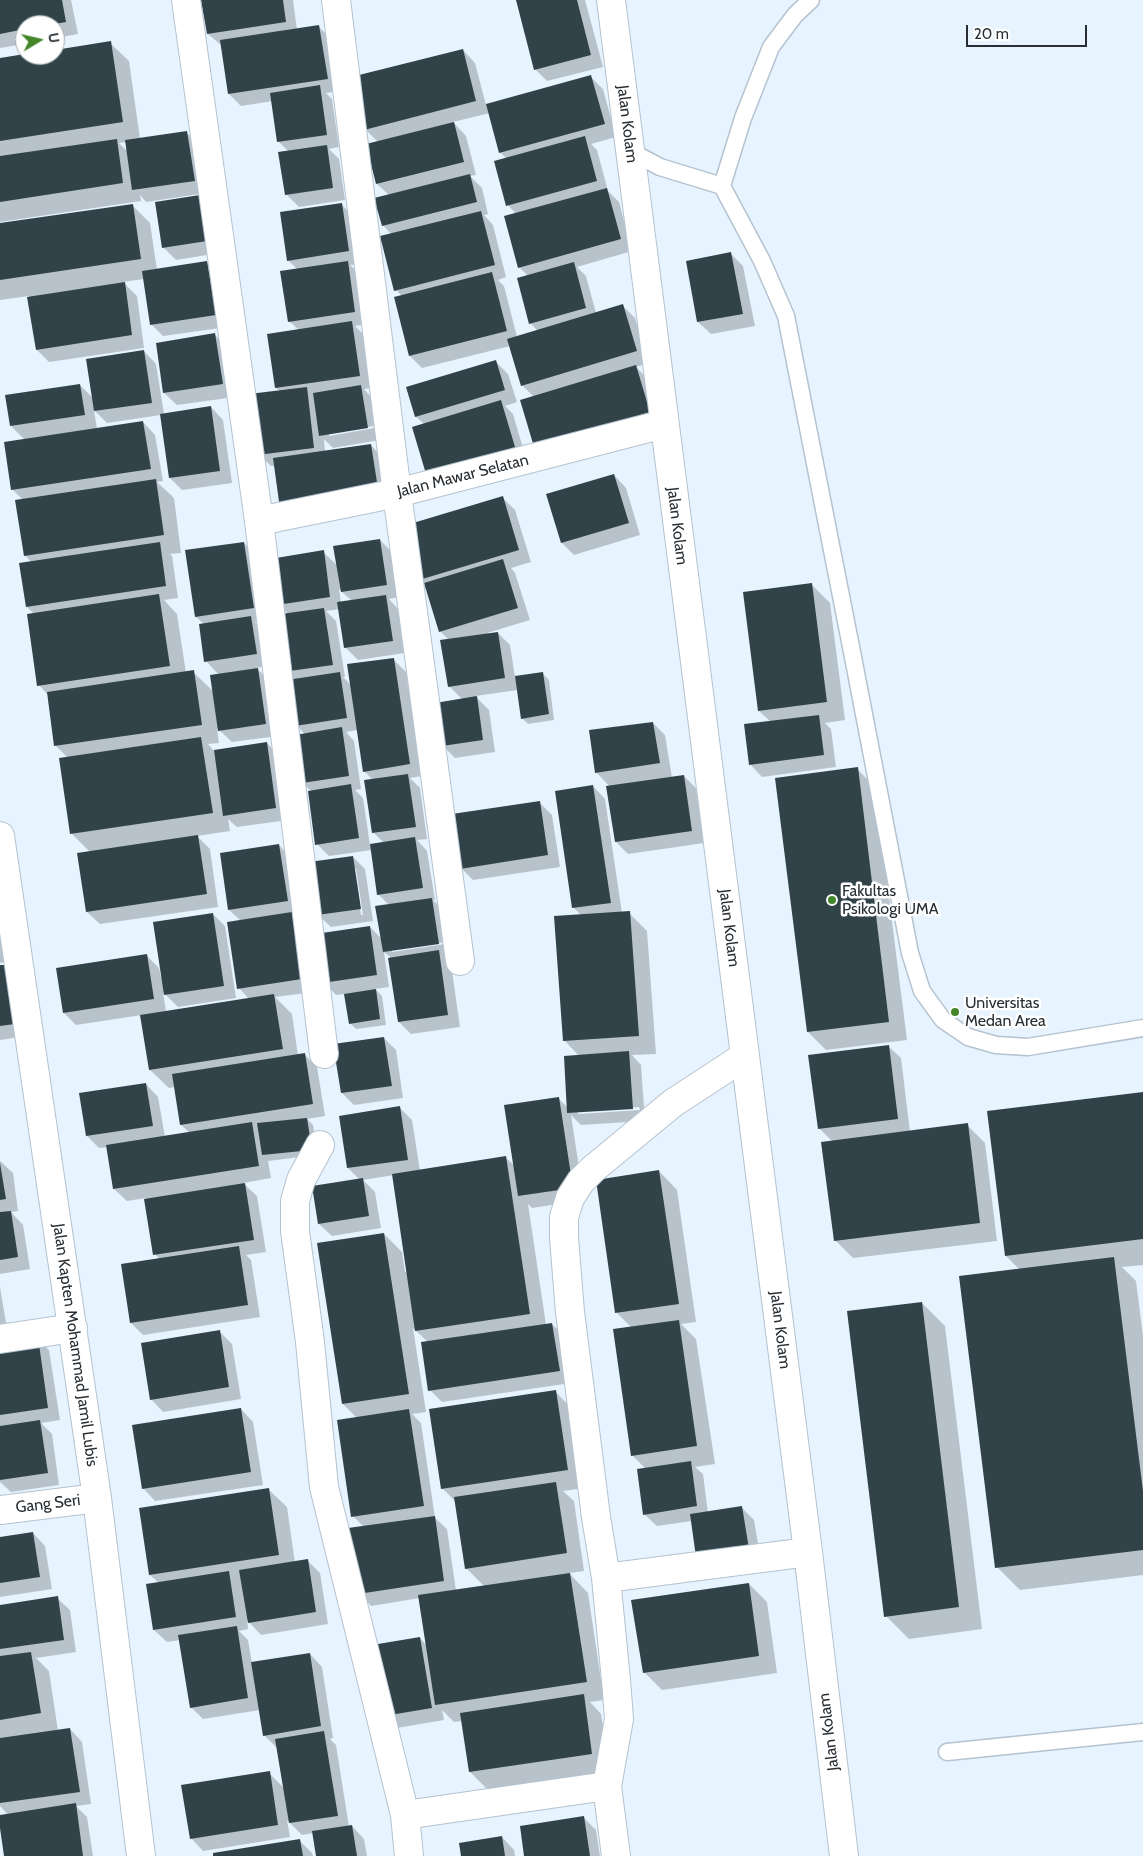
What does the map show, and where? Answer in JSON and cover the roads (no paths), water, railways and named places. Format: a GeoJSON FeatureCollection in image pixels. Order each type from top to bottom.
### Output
{"type":"FeatureCollection","features":[{"type":"Feature","properties":{"kind":"street"},"geometry":{"type":"LineString","coordinates":[[186,0],[260,521],[324,1054]]}},
{"type":"Feature","properties":{"kind":"street"},"geometry":{"type":"LineString","coordinates":[[336,0],[397,493],[460,961]]}},
{"type":"Feature","properties":{"kind":"street","name":"Jalan Kolam"},"geometry":{"type":"LineString","coordinates":[[611,0],[808,1552],[844,1856]]}},
{"type":"Feature","properties":{"kind":"street","name":"Jalan Mawar Selatan"},"geometry":{"type":"LineString","coordinates":[[260,521],[397,493],[664,424]]}},
{"type":"Feature","properties":{"kind":"street","name":"Jalan Kapten Mohammad Jamil Lubis"},"geometry":{"type":"LineString","coordinates":[[0,836],[97,1498],[141,1856]]}},
{"type":"Feature","properties":{"kind":"street"},"geometry":{"type":"LineString","coordinates":[[616,1856],[607,1786],[619,1719],[606,1578],[596,1517],[570,1312],[564,1217],[570,1198],[581,1181],[593,1169],[673,1103],[745,1056]]}},
{"type":"Feature","properties":{"kind":"street"},"geometry":{"type":"LineString","coordinates":[[320,1145],[301,1180],[295,1201],[295,1231],[310,1342],[324,1487],[405,1815],[410,1856]]}},
{"type":"Feature","properties":{"kind":"street"},"geometry":{"type":"LineString","coordinates":[[0,1339],[73,1328]]}},
{"type":"Feature","properties":{"kind":"street","name":"Gang Seri"},"geometry":{"type":"LineString","coordinates":[[0,1510],[97,1498]]}},
{"type":"Feature","properties":{"kind":"street"},"geometry":{"type":"LineString","coordinates":[[606,1578],[808,1552]]}},
{"type":"Feature","properties":{"kind":"street"},"geometry":{"type":"LineString","coordinates":[[405,1815],[607,1786]]}},
{"type":"Feature","properties":{"kind":"lane"},"geometry":{"type":"LineString","coordinates":[[722,186],[746,109],[771,47],[795,15],[811,0]]}},
{"type":"Feature","properties":{"kind":"lane"},"geometry":{"type":"LineString","coordinates":[[630,151],[660,167],[722,186],[762,261],[786,316],[910,953],[922,991],[943,1020],[968,1037],[996,1045],[1028,1047],[1143,1028]]}},
{"type":"Feature","properties":{"kind":"lane"},"geometry":{"type":"LineString","coordinates":[[947,1752],[1143,1732]]}},
{"type":"Feature","properties":{"kind":"place","name":"Fakultas Psikologi UMA"},"geometry":{"type":"Point","coordinates":[832,900]}},
{"type":"Feature","properties":{"kind":"place","name":"Universitas Medan Area"},"geometry":{"type":"Point","coordinates":[955,1012]}}]}
